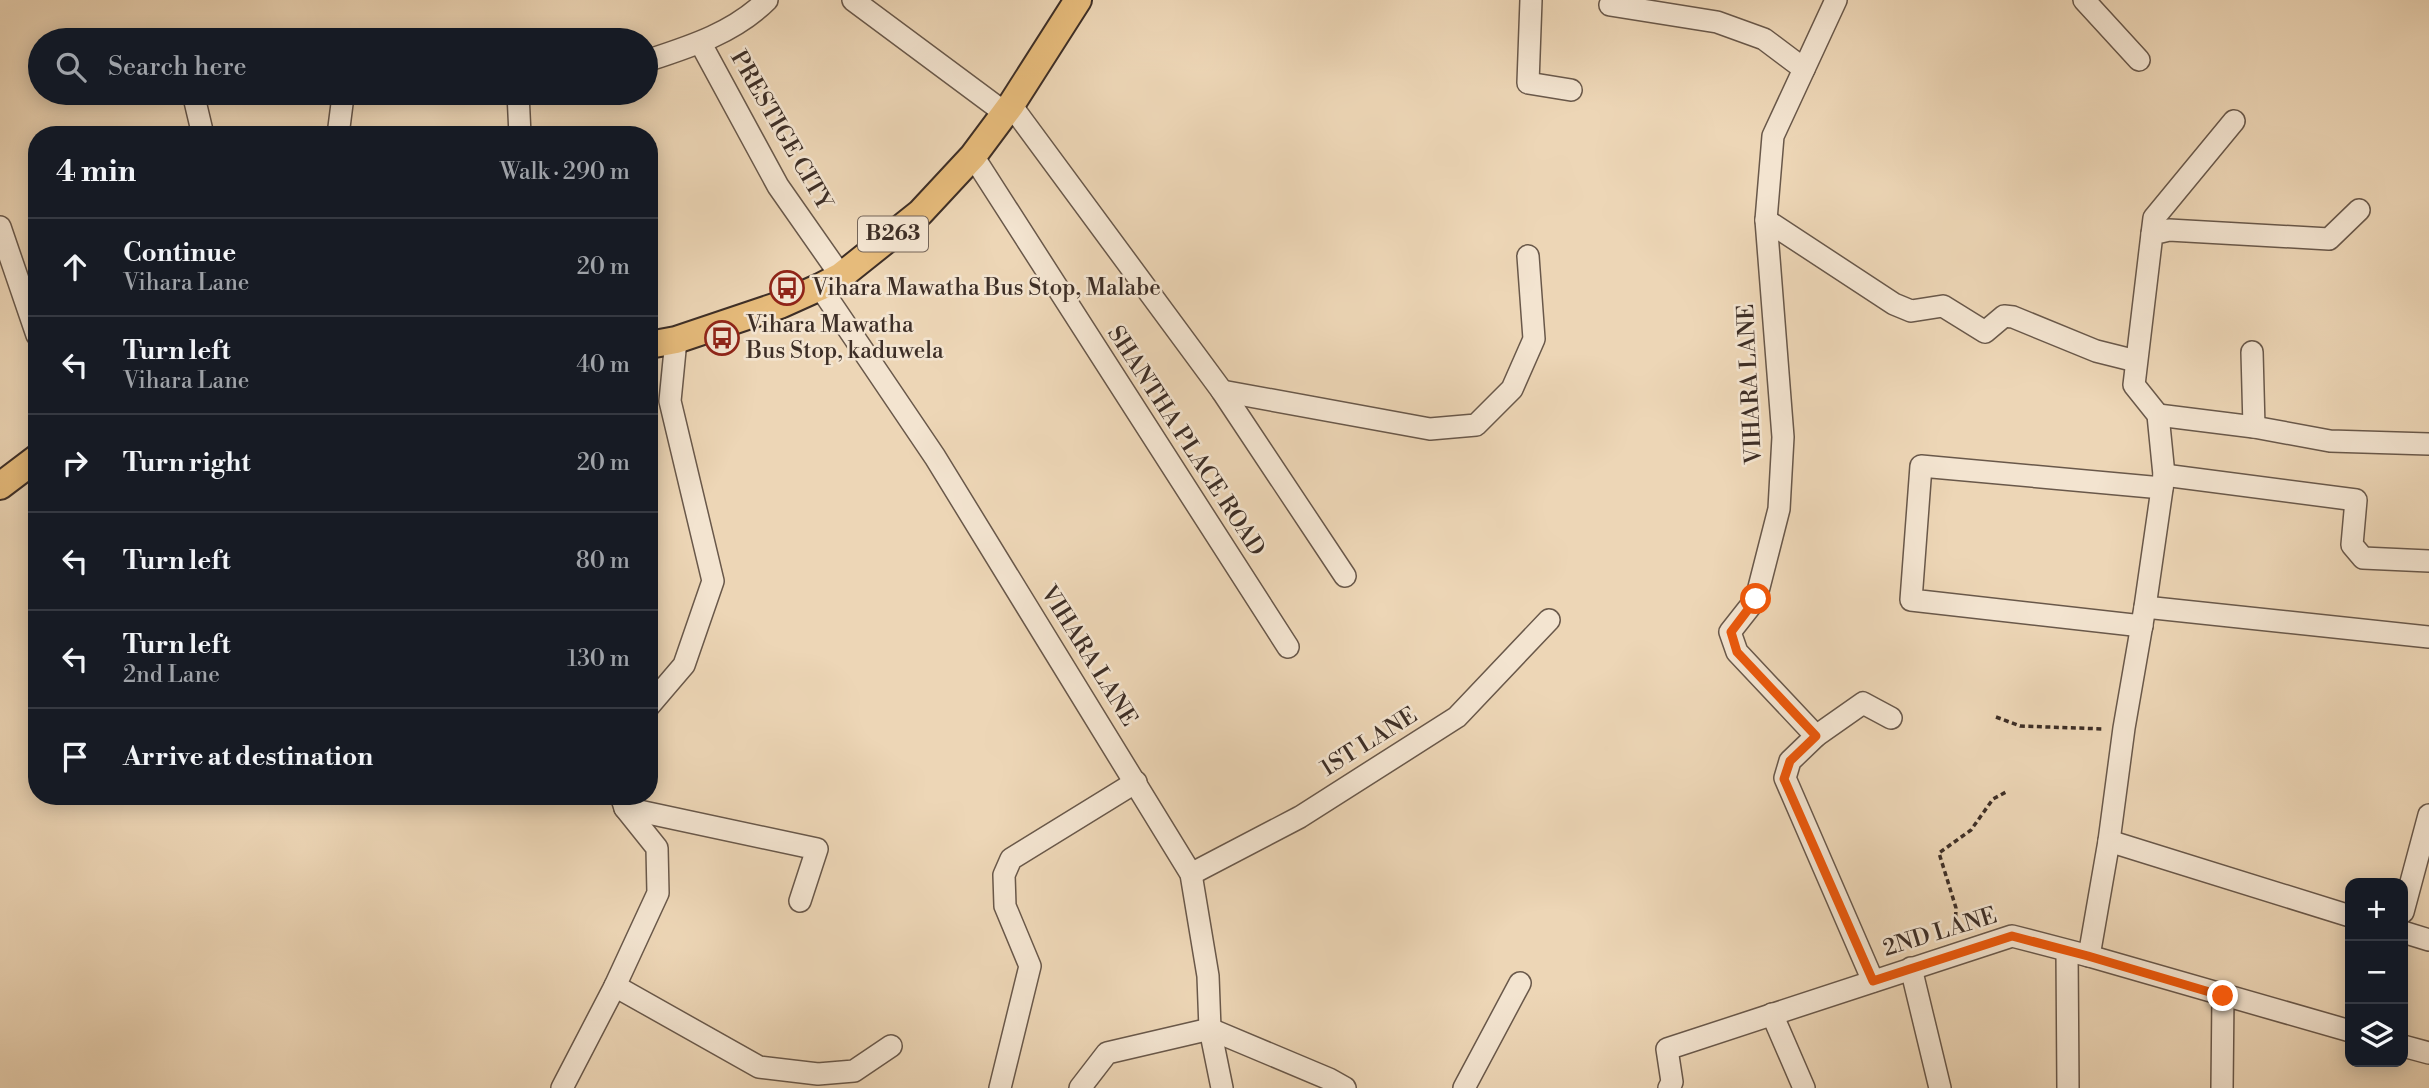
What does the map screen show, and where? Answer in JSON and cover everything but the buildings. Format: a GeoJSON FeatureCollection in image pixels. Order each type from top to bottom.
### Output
{"type":"FeatureCollection","features":[{"type":"Feature","properties":{"kind":"main road","name":"B263"},"geometry":{"type":"LineString","coordinates":[[658,343],[676,340],[780,304],[830,282],[919,213],[973,156],[1008,109],[1077,0]]}},
{"type":"Feature","properties":{"kind":"main road"},"geometry":{"type":"LineString","coordinates":[[0,486],[28,464]]}},
{"type":"Feature","properties":{"kind":"street"},"geometry":{"type":"LineString","coordinates":[[658,57],[701,44],[755,11],[767,0]]}},
{"type":"Feature","properties":{"kind":"street"},"geometry":{"type":"LineString","coordinates":[[853,0],[1008,109],[1222,391],[1345,576]]}},
{"type":"Feature","properties":{"kind":"street"},"geometry":{"type":"LineString","coordinates":[[1531,0],[1528,83],[1571,90]]}},
{"type":"Feature","properties":{"kind":"street","name":"VIHARA LANE"},"geometry":{"type":"LineString","coordinates":[[1816,736],[1737,652],[1731,632],[1756,599],[1779,509],[1783,437],[1766,220],[1773,136],[1836,0]]}},
{"type":"Feature","properties":{"kind":"street"},"geometry":{"type":"LineString","coordinates":[[2084,0],[2139,60]]}},
{"type":"Feature","properties":{"kind":"street"},"geometry":{"type":"LineString","coordinates":[[1610,5],[1717,22],[1764,39],[1804,69]]}},
{"type":"Feature","properties":{"kind":"street","name":"PRESTIGE CITY"},"geometry":{"type":"LineString","coordinates":[[701,44],[830,282]]}},
{"type":"Feature","properties":{"kind":"street"},"geometry":{"type":"LineString","coordinates":[[196,105],[201,126]]}},
{"type":"Feature","properties":{"kind":"street"},"geometry":{"type":"LineString","coordinates":[[339,126],[342,105]]}},
{"type":"Feature","properties":{"kind":"street"},"geometry":{"type":"LineString","coordinates":[[519,105],[520,126]]}},
{"type":"Feature","properties":{"kind":"street"},"geometry":{"type":"LineString","coordinates":[[2088,956],[2109,841],[2163,481],[2158,415],[2134,384],[2154,218],[2234,121]]}},
{"type":"Feature","properties":{"kind":"street","name":"SHANTHA PLACE ROAD"},"geometry":{"type":"LineString","coordinates":[[973,156],[1288,647]]}},
{"type":"Feature","properties":{"kind":"street"},"geometry":{"type":"LineString","coordinates":[[2152,234],[2169,230],[2329,239],[2359,210]]}},
{"type":"Feature","properties":{"kind":"street"},"geometry":{"type":"LineString","coordinates":[[1766,220],[1894,304],[1912,311],[1943,306],[1985,332],[2004,316],[2013,317],[2096,351],[2136,361]]}},
{"type":"Feature","properties":{"kind":"street"},"geometry":{"type":"LineString","coordinates":[[1,233],[28,310]]}},
{"type":"Feature","properties":{"kind":"street"},"geometry":{"type":"LineString","coordinates":[[1222,391],[1430,429],[1476,425],[1512,389],[1534,340],[1528,256]]}},
{"type":"Feature","properties":{"kind":"street","name":"VIHARA LANE"},"geometry":{"type":"LineString","coordinates":[[830,282],[1191,874],[1208,975],[1210,1029],[1222,1088]]}},
{"type":"Feature","properties":{"kind":"street"},"geometry":{"type":"LineString","coordinates":[[658,695],[684,665],[713,581],[670,401],[676,340]]}},
{"type":"Feature","properties":{"kind":"street"},"geometry":{"type":"LineString","coordinates":[[2252,352],[2254,427]]}},
{"type":"Feature","properties":{"kind":"street"},"geometry":{"type":"LineString","coordinates":[[2158,415],[2254,427],[2330,441],[2429,444]]}},
{"type":"Feature","properties":{"kind":"street"},"geometry":{"type":"LineString","coordinates":[[2429,561],[2363,558],[2352,545],[2356,500],[2163,481],[1921,466],[1910,600],[2429,636]]}},
{"type":"Feature","properties":{"kind":"street","name":"1ST LANE"},"geometry":{"type":"LineString","coordinates":[[1191,874],[1300,817],[1457,717],[1549,620]]}},
{"type":"Feature","properties":{"kind":"street"},"geometry":{"type":"LineString","coordinates":[[1873,981],[1784,779],[1790,761],[1816,736],[1863,703],[1891,718]]}},
{"type":"Feature","properties":{"kind":"street"},"geometry":{"type":"LineString","coordinates":[[1000,1088],[1030,966],[1005,906],[1004,875],[1011,859],[1136,782]]}},
{"type":"Feature","properties":{"kind":"street"},"geometry":{"type":"LineString","coordinates":[[562,1088],[659,893],[657,848],[625,805]]}},
{"type":"Feature","properties":{"kind":"street"},"geometry":{"type":"LineString","coordinates":[[635,805],[817,849],[800,901]]}},
{"type":"Feature","properties":{"kind":"street"},"geometry":{"type":"LineString","coordinates":[[2408,894],[2429,816]]}},
{"type":"Feature","properties":{"kind":"street"},"geometry":{"type":"LineString","coordinates":[[2109,841],[2345,914]]}},
{"type":"Feature","properties":{"kind":"street"},"geometry":{"type":"LineString","coordinates":[[2408,934],[2429,940]]}},
{"type":"Feature","properties":{"kind":"street","name":"2ND LANE"},"geometry":{"type":"LineString","coordinates":[[1669,1088],[1672,1082],[1667,1049],[2012,936],[2345,1030]]}},
{"type":"Feature","properties":{"kind":"street"},"geometry":{"type":"LineString","coordinates":[[2067,951],[2068,1088]]}},
{"type":"Feature","properties":{"kind":"street"},"geometry":{"type":"LineString","coordinates":[[1911,968],[1940,1088]]}},
{"type":"Feature","properties":{"kind":"street"},"geometry":{"type":"LineString","coordinates":[[1464,1088],[1520,983]]}},
{"type":"Feature","properties":{"kind":"street"},"geometry":{"type":"LineString","coordinates":[[615,986],[759,1067],[818,1074],[854,1071],[891,1046]]}},
{"type":"Feature","properties":{"kind":"street"},"geometry":{"type":"LineString","coordinates":[[2222,1088],[2223,996]]}},
{"type":"Feature","properties":{"kind":"street"},"geometry":{"type":"LineString","coordinates":[[1772,1014],[1804,1088]]}},
{"type":"Feature","properties":{"kind":"street"},"geometry":{"type":"LineString","coordinates":[[1080,1088],[1107,1053],[1210,1029],[1345,1088]]}},
{"type":"Feature","properties":{"kind":"street"},"geometry":{"type":"LineString","coordinates":[[2408,1047],[2429,1053]]}},
{"type":"Feature","properties":{"kind":"path"},"geometry":{"type":"LineString","coordinates":[[1996,717],[2020,726],[2091,730],[2124,727]]}},
{"type":"Feature","properties":{"kind":"path"},"geometry":{"type":"LineString","coordinates":[[1955,953],[1956,908],[1939,853],[1972,831],[1993,799],[2008,791]]}},
{"type":"Feature","properties":{"kind":"place","name":"Vihara Mawatha Bus Stop, Malabe"},"geometry":{"type":"Point","coordinates":[787,288]}},
{"type":"Feature","properties":{"kind":"place","name":"Vihara Mawatha Bus Stop, kaduwela"},"geometry":{"type":"Point","coordinates":[722,338]}},
{"type":"Feature","properties":{"kind":"route"},"geometry":{"type":"LineString","coordinates":[[1756,599],[1731,632],[1737,652],[1816,736],[1790,761],[1784,779],[1873,981],[2012,936],[2223,996]]}}]}
